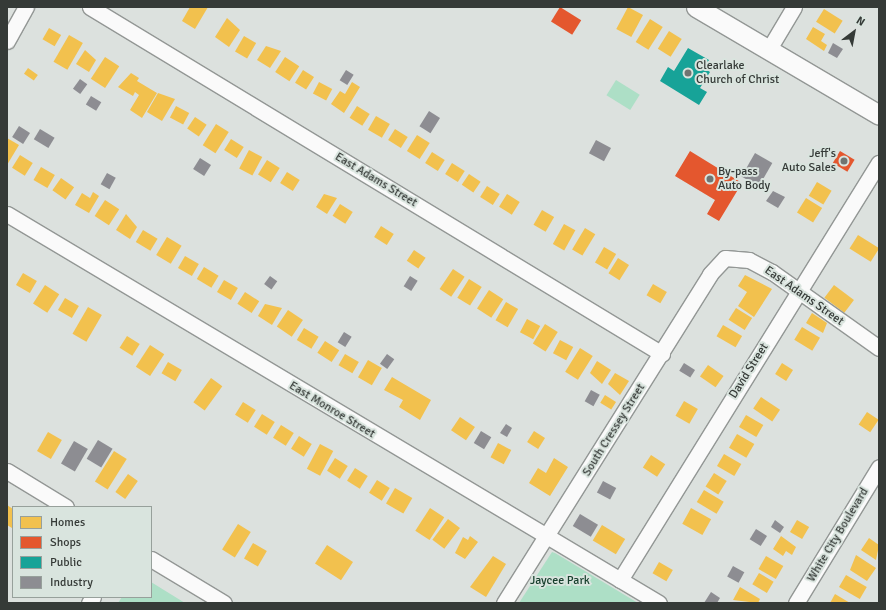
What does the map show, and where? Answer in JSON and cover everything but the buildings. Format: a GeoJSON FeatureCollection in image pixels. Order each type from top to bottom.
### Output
{"type":"FeatureCollection","features":[{"type":"Feature","properties":{"kind":"main road"},"geometry":{"type":"LineString","coordinates":[[696,7],[879,115]]}},
{"type":"Feature","properties":{"kind":"street"},"geometry":{"type":"LineString","coordinates":[[7,41],[26,7]]}},
{"type":"Feature","properties":{"kind":"street","name":"East Adams Street"},"geometry":{"type":"LineString","coordinates":[[90,7],[662,354]]}},
{"type":"Feature","properties":{"kind":"street"},"geometry":{"type":"LineString","coordinates":[[769,49],[794,7]]}},
{"type":"Feature","properties":{"kind":"street","name":"David Street"},"geometry":{"type":"LineString","coordinates":[[620,580],[879,163]]}},
{"type":"Feature","properties":{"kind":"street","name":"East Monroe Street"},"geometry":{"type":"LineString","coordinates":[[7,214],[659,603]]}},
{"type":"Feature","properties":{"kind":"street","name":"East Adams Street"},"geometry":{"type":"LineString","coordinates":[[725,258],[749,260],[799,290],[879,348]]}},
{"type":"Feature","properties":{"kind":"street","name":"South Cressey Street"},"geometry":{"type":"LineString","coordinates":[[504,603],[662,354],[710,274],[725,258]]}},
{"type":"Feature","properties":{"kind":"street","name":"White City Boulevard"},"geometry":{"type":"LineString","coordinates":[[796,603],[879,467]]}},
{"type":"Feature","properties":{"kind":"street"},"geometry":{"type":"LineString","coordinates":[[7,471],[64,506]]}},
{"type":"Feature","properties":{"kind":"street"},"geometry":{"type":"LineString","coordinates":[[152,560],[224,603]]}},
{"type":"Feature","properties":{"kind":"green space"},"geometry":{"type":"Polygon","coordinates":[[[616,80],[640,95],[630,110],[606,95],[616,80]]]}},
{"type":"Feature","properties":{"kind":"green space","name":"Jaycee Park"},"geometry":{"type":"Polygon","coordinates":[[[552,552],[555,553],[638,603],[519,603],[552,552]]]}},
{"type":"Feature","properties":{"kind":"green space"},"geometry":{"type":"Polygon","coordinates":[[[152,583],[185,603],[118,603],[121,598],[152,598],[152,583]]]}},
{"type":"Feature","properties":{"kind":"place","name":"Clearlake Church of Christ"},"geometry":{"type":"Point","coordinates":[688,73]}},
{"type":"Feature","properties":{"kind":"place","name":"Jeff's Auto Sales"},"geometry":{"type":"Point","coordinates":[844,161]}},
{"type":"Feature","properties":{"kind":"place","name":"By-pass Auto Body"},"geometry":{"type":"Point","coordinates":[710,179]}}]}
